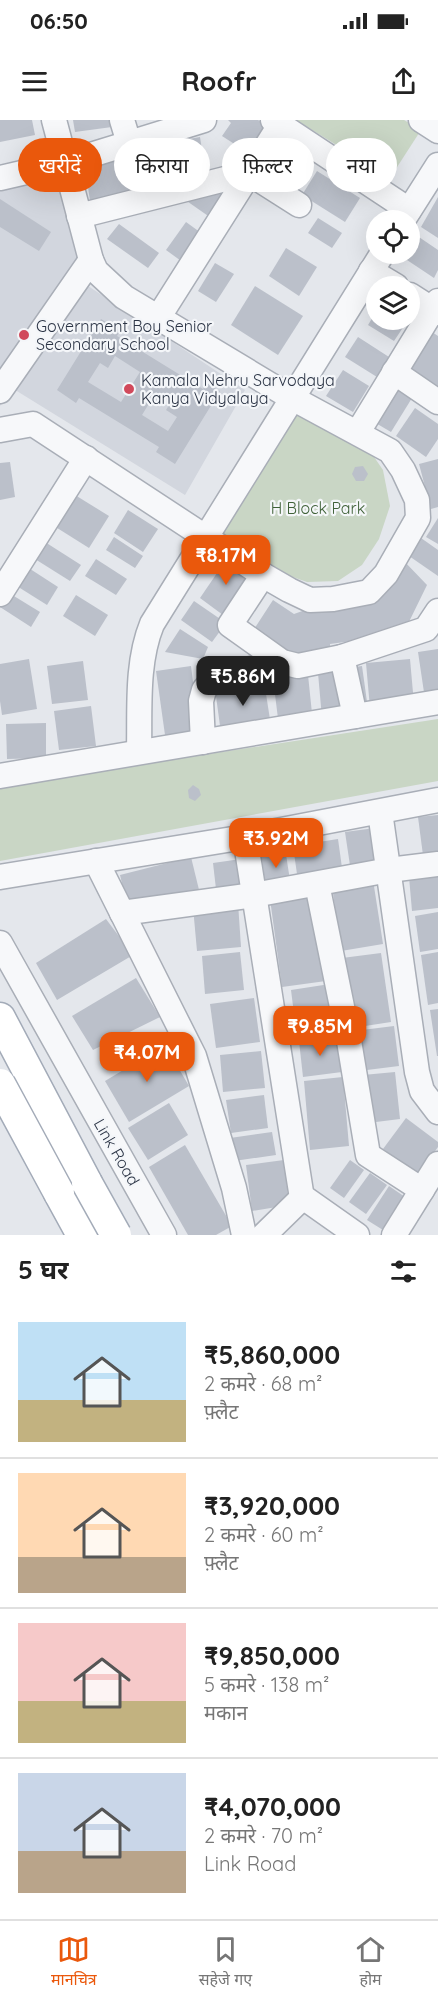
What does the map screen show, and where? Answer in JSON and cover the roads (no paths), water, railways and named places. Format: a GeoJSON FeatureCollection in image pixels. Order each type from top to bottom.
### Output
{"type":"FeatureCollection","features":[{"type":"Feature","properties":{"kind":"main road"},"geometry":{"type":"LineString","coordinates":[[0,1018],[116,1235]]}},
{"type":"Feature","properties":{"kind":"main road"},"geometry":{"type":"LineString","coordinates":[[0,1084],[82,1235]]}},
{"type":"Feature","properties":{"kind":"street"},"geometry":{"type":"LineString","coordinates":[[54,120],[59,138]]}},
{"type":"Feature","properties":{"kind":"street"},"geometry":{"type":"LineString","coordinates":[[122,120],[127,138]]}},
{"type":"Feature","properties":{"kind":"street"},"geometry":{"type":"LineString","coordinates":[[145,138],[204,120]]}},
{"type":"Feature","properties":{"kind":"street"},"geometry":{"type":"LineString","coordinates":[[421,120],[438,131]]}},
{"type":"Feature","properties":{"kind":"street"},"geometry":{"type":"LineString","coordinates":[[268,138],[277,122],[399,210]]}},
{"type":"Feature","properties":{"kind":"street"},"geometry":{"type":"LineString","coordinates":[[409,210],[438,165]]}},
{"type":"Feature","properties":{"kind":"street"},"geometry":{"type":"LineString","coordinates":[[0,178],[18,174]]}},
{"type":"Feature","properties":{"kind":"street"},"geometry":{"type":"LineString","coordinates":[[79,216],[222,180]]}},
{"type":"Feature","properties":{"kind":"street"},"geometry":{"type":"LineString","coordinates":[[0,430],[33,424],[263,574],[310,600],[369,592],[386,574],[418,518],[417,500],[403,470],[390,451],[292,398],[158,318],[124,297],[96,271],[73,192]]}},
{"type":"Feature","properties":{"kind":"street"},"geometry":{"type":"LineString","coordinates":[[158,318],[237,192]]}},
{"type":"Feature","properties":{"kind":"street"},"geometry":{"type":"LineString","coordinates":[[279,192],[299,205]]}},
{"type":"Feature","properties":{"kind":"street"},"geometry":{"type":"LineString","coordinates":[[0,391],[91,260]]}},
{"type":"Feature","properties":{"kind":"street"},"geometry":{"type":"LineString","coordinates":[[139,751],[141,676],[146,639],[152,624],[376,264]]}},
{"type":"Feature","properties":{"kind":"street"},"geometry":{"type":"LineString","coordinates":[[379,264],[388,276]]}},
{"type":"Feature","properties":{"kind":"street"},"geometry":{"type":"LineString","coordinates":[[358,432],[436,308],[420,300]]}},
{"type":"Feature","properties":{"kind":"street"},"geometry":{"type":"LineString","coordinates":[[394,372],[438,402]]}},
{"type":"Feature","properties":{"kind":"street"},"geometry":{"type":"LineString","coordinates":[[0,594],[86,458]]}},
{"type":"Feature","properties":{"kind":"street"},"geometry":{"type":"LineString","coordinates":[[263,574],[231,625],[282,662],[298,666],[342,657],[426,629],[438,611]]}},
{"type":"Feature","properties":{"kind":"street"},"geometry":{"type":"LineString","coordinates":[[342,657],[356,716]]}},
{"type":"Feature","properties":{"kind":"street"},"geometry":{"type":"LineString","coordinates":[[203,742],[201,701],[204,690],[215,677],[282,662]]}},
{"type":"Feature","properties":{"kind":"street"},"geometry":{"type":"LineString","coordinates":[[0,776],[438,702]]}},
{"type":"Feature","properties":{"kind":"street"},"geometry":{"type":"LineString","coordinates":[[0,877],[245,837],[438,800]]}},
{"type":"Feature","properties":{"kind":"street"},"geometry":{"type":"LineString","coordinates":[[380,812],[417,1072],[422,1091],[438,1112]]}},
{"type":"Feature","properties":{"kind":"street"},"geometry":{"type":"LineString","coordinates":[[245,837],[303,1197],[357,1235]]}},
{"type":"Feature","properties":{"kind":"street"},"geometry":{"type":"LineString","coordinates":[[96,861],[194,1056],[234,1188],[244,1235]]}},
{"type":"Feature","properties":{"kind":"street"},"geometry":{"type":"LineString","coordinates":[[122,913],[254,895],[389,870],[438,864]]}},
{"type":"Feature","properties":{"kind":"street"},"geometry":{"type":"LineString","coordinates":[[316,884],[349,1041],[368,1155],[422,1190]]}},
{"type":"Feature","properties":{"kind":"street","name":"Link Road"},"geometry":{"type":"LineString","coordinates":[[0,943],[164,1235]]}},
{"type":"Feature","properties":{"kind":"street"},"geometry":{"type":"LineString","coordinates":[[394,1235],[438,1164]]}},
{"type":"Feature","properties":{"kind":"street"},"geometry":{"type":"LineString","coordinates":[[264,1235],[303,1197]]}},
{"type":"Feature","properties":{"kind":"place","name":"Government Boy Senior Secondary School"},"geometry":{"type":"Point","coordinates":[24,335]}},
{"type":"Feature","properties":{"kind":"place","name":"Kamala Nehru Sarvodaya Kanya Vidyalaya"},"geometry":{"type":"Point","coordinates":[129,389]}},
{"type":"Feature","properties":{"kind":"park label","name":"H Block Park"},"geometry":{"type":"Point","coordinates":[318,508]}}]}
